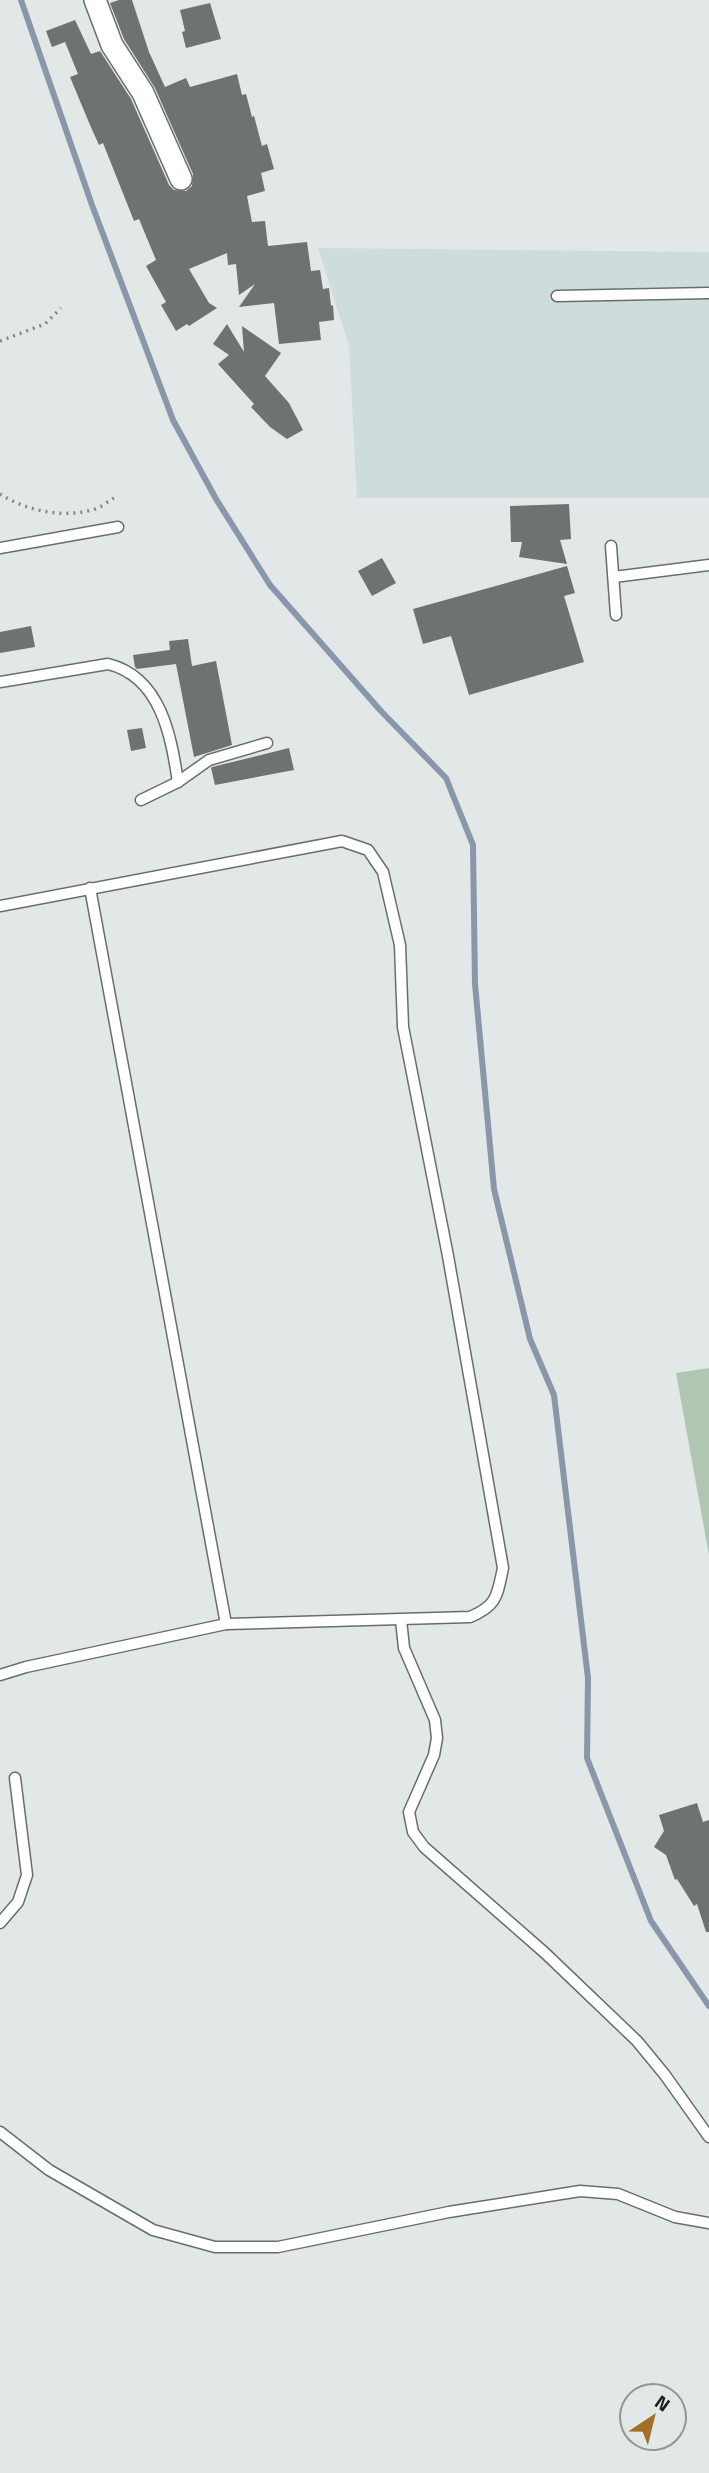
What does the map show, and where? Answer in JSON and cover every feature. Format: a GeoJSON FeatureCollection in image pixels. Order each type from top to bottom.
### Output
{"type":"FeatureCollection","features":[{"type":"Feature","properties":{"kind":"street"},"geometry":{"type":"LineString","coordinates":[[95,0],[112,45],[143,93],[181,179]]}},
{"type":"Feature","properties":{"kind":"lane"},"geometry":{"type":"LineString","coordinates":[[557,296],[709,293]]}},
{"type":"Feature","properties":{"kind":"lane"},"geometry":{"type":"LineString","coordinates":[[0,548],[118,527]]}},
{"type":"Feature","properties":{"kind":"lane"},"geometry":{"type":"LineString","coordinates":[[611,546],[616,615]]}},
{"type":"Feature","properties":{"kind":"lane"},"geometry":{"type":"LineString","coordinates":[[614,577],[709,565]]}},
{"type":"Feature","properties":{"kind":"lane"},"geometry":{"type":"LineString","coordinates":[[0,682],[108,664],[122,667],[146,687],[158,704],[172,741],[178,782]]}},
{"type":"Feature","properties":{"kind":"lane"},"geometry":{"type":"LineString","coordinates":[[141,800],[178,782],[209,760],[267,743]]}},
{"type":"Feature","properties":{"kind":"lane"},"geometry":{"type":"LineString","coordinates":[[0,906],[342,841],[368,850],[383,872],[400,945],[403,1027],[448,1256],[503,1568],[498,1593],[487,1610],[470,1618],[226,1624],[0,1675]]}},
{"type":"Feature","properties":{"kind":"lane"},"geometry":{"type":"LineString","coordinates":[[90,888],[226,1624]]}},
{"type":"Feature","properties":{"kind":"lane"},"geometry":{"type":"LineString","coordinates":[[401,1620],[404,1648],[435,1720],[438,1738],[408,1812],[412,1832],[424,1847],[545,1953],[637,2042],[709,2137]]}},
{"type":"Feature","properties":{"kind":"lane"},"geometry":{"type":"LineString","coordinates":[[0,1923],[18,1902],[27,1875],[15,1778]]}},
{"type":"Feature","properties":{"kind":"lane"},"geometry":{"type":"LineString","coordinates":[[0,2132],[49,2170],[153,2230],[215,2247],[278,2247],[484,2205],[580,2191],[618,2194],[675,2217],[709,2223]]}},
{"type":"Feature","properties":{"kind":"path"},"geometry":{"type":"LineString","coordinates":[[0,341],[45,324],[61,308]]}},
{"type":"Feature","properties":{"kind":"path"},"geometry":{"type":"LineString","coordinates":[[0,494],[14,503],[44,512],[97,509],[114,498]]}},
{"type":"Feature","properties":{"kind":"shaded area"},"geometry":{"type":"Polygon","coordinates":[[[318,248],[709,252],[709,498],[357,498],[349,346],[318,248]]]}},
{"type":"Feature","properties":{"kind":"green space"},"geometry":{"type":"Polygon","coordinates":[[[709,1368],[709,1555],[676,1373],[709,1368]]]}},
{"type":"Feature","properties":{"kind":"building"},"geometry":{"type":"Polygon","coordinates":[[[132,0],[149,52],[165,87],[186,78],[190,87],[237,74],[242,95],[246,94],[262,146],[267,144],[274,169],[261,173],[265,191],[247,196],[252,222],[265,221],[268,246],[307,242],[311,271],[320,270],[323,289],[329,288],[331,306],[333,305],[334,320],[319,322],[321,340],[279,344],[274,303],[239,307],[255,284],[239,295],[236,264],[228,265],[227,253],[189,269],[209,303],[217,308],[176,331],[161,305],[166,302],[146,266],[156,260],[139,219],[134,221],[103,143],[99,145],[70,77],[78,74],[65,42],[52,47],[46,31],[75,20],[91,54],[100,51],[131,99],[169,185],[174,190],[186,191],[192,186],[193,174],[155,88],[124,39],[110,3],[132,0]]]}},
{"type":"Feature","properties":{"kind":"building"},"geometry":{"type":"Polygon","coordinates":[[[210,3],[221,39],[186,48],[180,10],[210,3]]]}},
{"type":"Feature","properties":{"kind":"building"},"geometry":{"type":"Polygon","coordinates":[[[227,324],[244,352],[242,326],[281,353],[265,376],[289,403],[303,430],[287,439],[270,427],[251,407],[254,404],[218,364],[229,355],[213,344],[227,324]]]}},
{"type":"Feature","properties":{"kind":"building"},"geometry":{"type":"Polygon","coordinates":[[[569,504],[571,539],[560,540],[567,564],[519,557],[522,542],[511,542],[510,506],[569,504]]]}},
{"type":"Feature","properties":{"kind":"building"},"geometry":{"type":"Polygon","coordinates":[[[382,558],[396,583],[372,596],[358,571],[382,558]]]}},
{"type":"Feature","properties":{"kind":"building"},"geometry":{"type":"Polygon","coordinates":[[[567,566],[575,593],[564,596],[584,662],[469,695],[451,636],[423,644],[413,609],[567,566]]]}},
{"type":"Feature","properties":{"kind":"building"},"geometry":{"type":"Polygon","coordinates":[[[31,626],[35,647],[0,653],[0,632],[31,626]]]}},
{"type":"Feature","properties":{"kind":"building"},"geometry":{"type":"Polygon","coordinates":[[[188,639],[192,666],[216,661],[232,745],[194,757],[176,664],[137,669],[133,655],[170,650],[169,641],[188,639]]]}},
{"type":"Feature","properties":{"kind":"building"},"geometry":{"type":"Polygon","coordinates":[[[142,728],[146,748],[131,751],[127,730],[142,728]]]}},
{"type":"Feature","properties":{"kind":"building"},"geometry":{"type":"Polygon","coordinates":[[[289,748],[294,770],[215,785],[212,767],[289,748]]]}},
{"type":"Feature","properties":{"kind":"building"},"geometry":{"type":"Polygon","coordinates":[[[697,1803],[703,1822],[709,1820],[709,1932],[706,1932],[697,1904],[694,1906],[677,1879],[675,1880],[666,1855],[654,1847],[664,1831],[659,1815],[697,1803]]]}},
{"type":"Feature","properties":{"kind":"waterway"},"geometry":{"type":"LineString","coordinates":[[21,0],[92,205],[173,420],[216,499],[270,585],[380,710],[446,778],[473,845],[475,984],[494,1189],[530,1339],[554,1395],[588,1678],[587,1758],[651,1921],[709,2006]]}}]}
